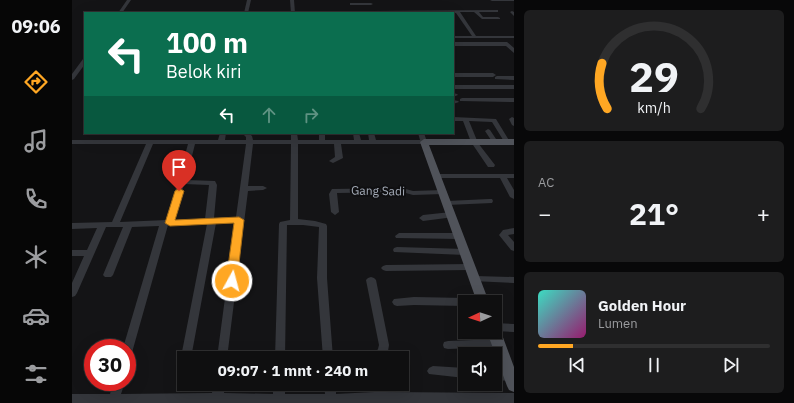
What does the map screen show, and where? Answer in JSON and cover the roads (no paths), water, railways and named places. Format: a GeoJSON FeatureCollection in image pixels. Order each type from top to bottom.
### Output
{"type":"FeatureCollection","features":[{"type":"Feature","properties":{"kind":"main road"},"geometry":{"type":"LineString","coordinates":[[481,295],[422,137],[474,142],[511,142]]}},
{"type":"Feature","properties":{"kind":"main road"},"geometry":{"type":"LineString","coordinates":[[497,339],[510,362],[512,381]]}},
{"type":"Feature","properties":{"kind":"street"},"geometry":{"type":"LineString","coordinates":[[121,12],[130,0]]}},
{"type":"Feature","properties":{"kind":"street"},"geometry":{"type":"LineString","coordinates":[[246,12],[250,0]]}},
{"type":"Feature","properties":{"kind":"street"},"geometry":{"type":"LineString","coordinates":[[292,0],[293,12]]}},
{"type":"Feature","properties":{"kind":"street"},"geometry":{"type":"LineString","coordinates":[[492,0],[514,0]]}},
{"type":"Feature","properties":{"kind":"street"},"geometry":{"type":"LineString","coordinates":[[352,4],[370,2],[373,12]]}},
{"type":"Feature","properties":{"kind":"street"},"geometry":{"type":"LineString","coordinates":[[457,11],[475,37]]}},
{"type":"Feature","properties":{"kind":"street"},"geometry":{"type":"LineString","coordinates":[[476,11],[482,18],[498,18]]}},
{"type":"Feature","properties":{"kind":"street"},"geometry":{"type":"LineString","coordinates":[[432,12],[496,11]]}},
{"type":"Feature","properties":{"kind":"street"},"geometry":{"type":"LineString","coordinates":[[454,37],[514,38]]}},
{"type":"Feature","properties":{"kind":"street"},"geometry":{"type":"LineString","coordinates":[[454,44],[507,44],[514,51]]}},
{"type":"Feature","properties":{"kind":"street"},"geometry":{"type":"LineString","coordinates":[[73,74],[84,61]]}},
{"type":"Feature","properties":{"kind":"street"},"geometry":{"type":"LineString","coordinates":[[454,75],[514,78]]}},
{"type":"Feature","properties":{"kind":"street"},"geometry":{"type":"LineString","coordinates":[[454,87],[514,87]]}},
{"type":"Feature","properties":{"kind":"street"},"geometry":{"type":"LineString","coordinates":[[457,101],[514,100]]}},
{"type":"Feature","properties":{"kind":"street"},"geometry":{"type":"LineString","coordinates":[[454,119],[494,120],[511,142]]}},
{"type":"Feature","properties":{"kind":"street"},"geometry":{"type":"LineString","coordinates":[[464,119],[474,142],[490,165]]}},
{"type":"Feature","properties":{"kind":"street"},"geometry":{"type":"LineString","coordinates":[[488,131],[494,142]]}},
{"type":"Feature","properties":{"kind":"street"},"geometry":{"type":"LineString","coordinates":[[221,142],[223,134]]}},
{"type":"Feature","properties":{"kind":"street"},"geometry":{"type":"LineString","coordinates":[[223,351],[250,142],[249,136],[246,134]]}},
{"type":"Feature","properties":{"kind":"street"},"geometry":{"type":"LineString","coordinates":[[294,134],[294,222]]}},
{"type":"Feature","properties":{"kind":"street"},"geometry":{"type":"LineString","coordinates":[[322,134],[322,142]]}},
{"type":"Feature","properties":{"kind":"street"},"geometry":{"type":"LineString","coordinates":[[356,134],[358,142]]}},
{"type":"Feature","properties":{"kind":"street"},"geometry":{"type":"LineString","coordinates":[[371,134],[373,142]]}},
{"type":"Feature","properties":{"kind":"street"},"geometry":{"type":"LineString","coordinates":[[72,142],[373,142],[422,137]]}},
{"type":"Feature","properties":{"kind":"street"},"geometry":{"type":"LineString","coordinates":[[115,224],[150,142]]}},
{"type":"Feature","properties":{"kind":"street"},"geometry":{"type":"LineString","coordinates":[[131,339],[167,223],[182,182],[192,142]]}},
{"type":"Feature","properties":{"kind":"street"},"geometry":{"type":"LineString","coordinates":[[333,161],[339,158],[337,142]]}},
{"type":"Feature","properties":{"kind":"street"},"geometry":{"type":"LineString","coordinates":[[437,176],[514,176]]}},
{"type":"Feature","properties":{"kind":"street"},"geometry":{"type":"LineString","coordinates":[[502,176],[514,197]]}},
{"type":"Feature","properties":{"kind":"street"},"geometry":{"type":"LineString","coordinates":[[182,182],[213,184],[211,222],[187,351]]}},
{"type":"Feature","properties":{"kind":"street"},"geometry":{"type":"LineString","coordinates":[[243,188],[263,188]]}},
{"type":"Feature","properties":{"kind":"street","name":"Gang Sadi"},"geometry":{"type":"LineString","coordinates":[[335,212],[333,194],[336,191],[402,190],[445,197]]}},
{"type":"Feature","properties":{"kind":"street"},"geometry":{"type":"LineString","coordinates":[[445,197],[489,201]]}},
{"type":"Feature","properties":{"kind":"street"},"geometry":{"type":"LineString","coordinates":[[423,218],[451,215]]}},
{"type":"Feature","properties":{"kind":"street"},"geometry":{"type":"LineString","coordinates":[[72,226],[239,220]]}},
{"type":"Feature","properties":{"kind":"street"},"geometry":{"type":"LineString","coordinates":[[280,351],[283,225],[284,223],[294,222],[319,224],[324,228],[322,278],[327,351]]}},
{"type":"Feature","properties":{"kind":"street"},"geometry":{"type":"LineString","coordinates":[[73,287],[103,225]]}},
{"type":"Feature","properties":{"kind":"street"},"geometry":{"type":"LineString","coordinates":[[108,275],[128,225]]}},
{"type":"Feature","properties":{"kind":"street"},"geometry":{"type":"LineString","coordinates":[[514,231],[506,232],[503,235],[514,248]]}},
{"type":"Feature","properties":{"kind":"street"},"geometry":{"type":"LineString","coordinates":[[399,236],[459,236]]}},
{"type":"Feature","properties":{"kind":"street"},"geometry":{"type":"LineString","coordinates":[[397,250],[465,252]]}},
{"type":"Feature","properties":{"kind":"street"},"geometry":{"type":"LineString","coordinates":[[72,253],[90,253]]}},
{"type":"Feature","properties":{"kind":"street"},"geometry":{"type":"LineString","coordinates":[[386,268],[470,267]]}},
{"type":"Feature","properties":{"kind":"street"},"geometry":{"type":"LineString","coordinates":[[475,279],[514,280]]}},
{"type":"Feature","properties":{"kind":"street"},"geometry":{"type":"LineString","coordinates":[[372,280],[384,345],[383,351]]}},
{"type":"Feature","properties":{"kind":"street"},"geometry":{"type":"LineString","coordinates":[[396,302],[458,302]]}},
{"type":"Feature","properties":{"kind":"street"},"geometry":{"type":"LineString","coordinates":[[502,328],[514,328]]}},
{"type":"Feature","properties":{"kind":"street"},"geometry":{"type":"LineString","coordinates":[[448,345],[489,339]]}},
{"type":"Feature","properties":{"kind":"street"},"geometry":{"type":"LineString","coordinates":[[433,371],[458,373]]}},
{"type":"Feature","properties":{"kind":"street"},"geometry":{"type":"LineString","coordinates":[[502,377],[512,381]]}},
{"type":"Feature","properties":{"kind":"street"},"geometry":{"type":"LineString","coordinates":[[106,400],[112,391]]}},
{"type":"Feature","properties":{"kind":"street"},"geometry":{"type":"LineString","coordinates":[[217,401],[218,391]]}},
{"type":"Feature","properties":{"kind":"street"},"geometry":{"type":"LineString","coordinates":[[279,398],[280,391]]}},
{"type":"Feature","properties":{"kind":"street"},"geometry":{"type":"LineString","coordinates":[[330,391],[331,399]]}},
{"type":"Feature","properties":{"kind":"street"},"geometry":{"type":"LineString","coordinates":[[381,391],[382,397]]}},
{"type":"Feature","properties":{"kind":"street"},"geometry":{"type":"LineString","coordinates":[[72,399],[217,401],[279,398],[317,401],[382,397],[514,398]]}}]}
